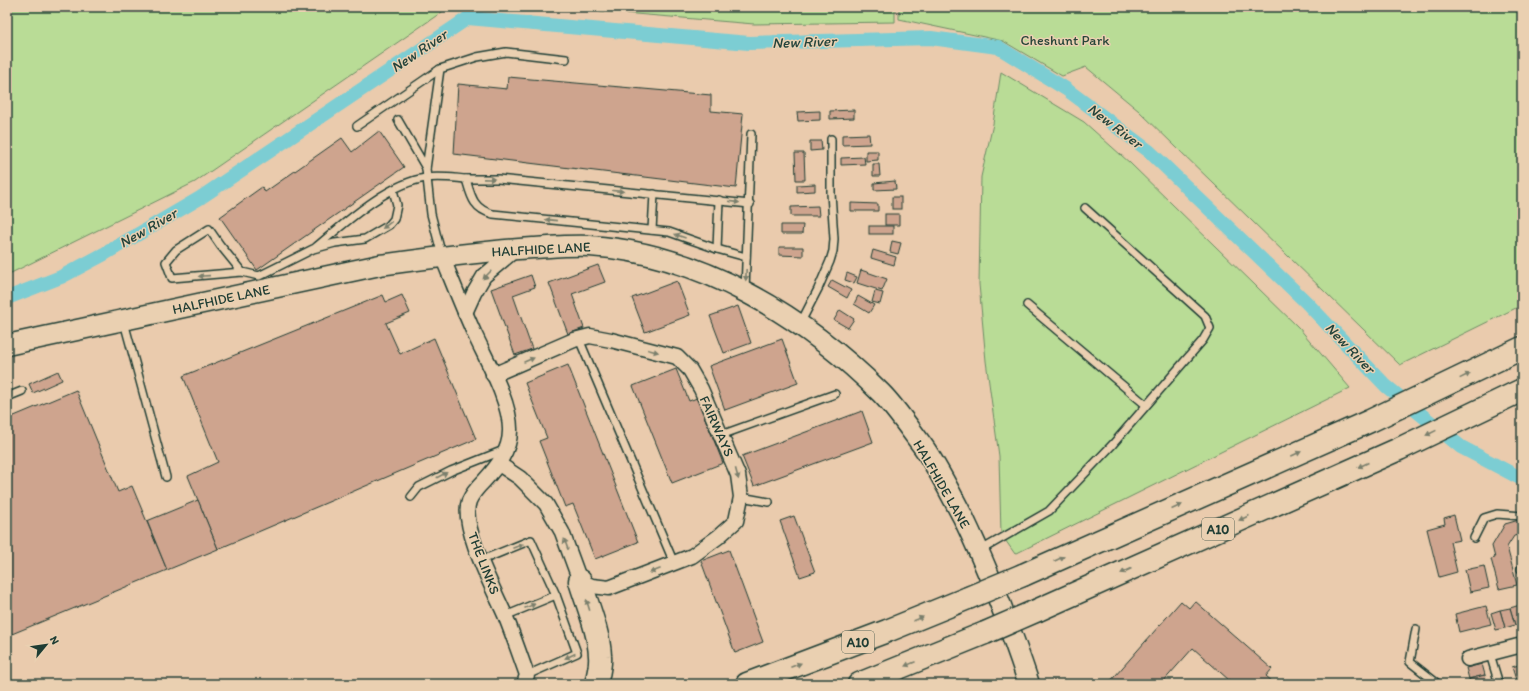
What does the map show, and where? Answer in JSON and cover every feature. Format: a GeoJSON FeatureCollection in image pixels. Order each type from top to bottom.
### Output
{"type":"FeatureCollection","features":[{"type":"Feature","properties":{"kind":"highway","name":"A10"},"geometry":{"type":"LineString","coordinates":[[747,684],[887,631],[1023,575],[1370,421],[1522,348]]}},
{"type":"Feature","properties":{"kind":"highway","name":"A10"},"geometry":{"type":"LineString","coordinates":[[859,684],[1038,610],[1399,449],[1522,390]]}},
{"type":"Feature","properties":{"kind":"highway"},"geometry":{"type":"LineString","coordinates":[[580,581],[594,625],[600,656],[600,669],[596,684]]}},
{"type":"Feature","properties":{"kind":"main road","name":"HALFHIDE LANE"},"geometry":{"type":"LineString","coordinates":[[7,345],[380,265],[442,256],[516,249],[589,246],[641,253],[684,265],[733,286],[778,310],[834,351],[882,394],[923,446],[951,493],[988,571],[1029,684]]}},
{"type":"Feature","properties":{"kind":"street"},"geometry":{"type":"LineString","coordinates":[[465,313],[484,276],[516,249]]}},
{"type":"Feature","properties":{"kind":"street","name":"THE LINKS"},"geometry":{"type":"LineString","coordinates":[[442,256],[465,313],[503,398],[509,419],[510,432],[506,450],[499,464],[470,500],[468,515],[471,532],[505,616],[526,679]]}},
{"type":"Feature","properties":{"kind":"street","name":"FAIRWAYS"},"geometry":{"type":"LineString","coordinates":[[493,375],[579,339],[590,336],[677,357],[694,376],[738,474],[741,497],[736,521],[718,537],[692,556],[609,588],[592,586],[580,581]]}},
{"type":"Feature","properties":{"kind":"street"},"geometry":{"type":"LineString","coordinates":[[499,464],[520,478],[546,504],[562,532],[580,581]]}},
{"type":"Feature","properties":{"kind":"street"},"geometry":{"type":"LineString","coordinates":[[1468,659],[1519,646]]}},
{"type":"Feature","properties":{"kind":"lane"},"geometry":{"type":"LineString","coordinates":[[357,126],[440,68],[477,56],[506,52],[566,59]]}},
{"type":"Feature","properties":{"kind":"lane"},"geometry":{"type":"LineString","coordinates":[[440,68],[426,169],[431,214],[442,256]]}},
{"type":"Feature","properties":{"kind":"lane"},"geometry":{"type":"LineString","coordinates":[[398,120],[426,169]]}},
{"type":"Feature","properties":{"kind":"lane"},"geometry":{"type":"LineString","coordinates":[[745,292],[752,134]]}},
{"type":"Feature","properties":{"kind":"lane"},"geometry":{"type":"LineString","coordinates":[[799,326],[818,290],[833,251],[834,239],[831,193],[831,139]]}},
{"type":"Feature","properties":{"kind":"lane"},"geometry":{"type":"LineString","coordinates":[[313,249],[357,214],[393,190],[403,184],[427,178],[498,180],[750,204]]}},
{"type":"Feature","properties":{"kind":"lane"},"geometry":{"type":"LineString","coordinates":[[466,179],[471,198],[484,212],[669,232],[717,249],[746,257]]}},
{"type":"Feature","properties":{"kind":"lane"},"geometry":{"type":"LineString","coordinates":[[242,272],[209,229],[176,250],[166,262],[172,278],[242,272],[259,276],[313,249],[335,243],[365,239],[389,225],[394,219],[397,205],[393,190]]}},
{"type":"Feature","properties":{"kind":"lane"},"geometry":{"type":"LineString","coordinates":[[652,230],[654,194]]}},
{"type":"Feature","properties":{"kind":"lane"},"geometry":{"type":"LineString","coordinates":[[717,249],[719,200]]}},
{"type":"Feature","properties":{"kind":"lane"},"geometry":{"type":"LineString","coordinates":[[979,552],[1049,511],[1113,444],[1203,340],[1210,328],[1209,322],[1205,316],[1085,208]]}},
{"type":"Feature","properties":{"kind":"lane"},"geometry":{"type":"LineString","coordinates":[[1027,306],[1146,406]]}},
{"type":"Feature","properties":{"kind":"lane"},"geometry":{"type":"LineString","coordinates":[[123,320],[166,477]]}},
{"type":"Feature","properties":{"kind":"lane"},"geometry":{"type":"LineString","coordinates":[[579,339],[674,563]]}},
{"type":"Feature","properties":{"kind":"lane"},"geometry":{"type":"LineString","coordinates":[[7,397],[22,392]]}},
{"type":"Feature","properties":{"kind":"lane"},"geometry":{"type":"LineString","coordinates":[[721,435],[835,394]]}},
{"type":"Feature","properties":{"kind":"lane"},"geometry":{"type":"LineString","coordinates":[[411,497],[419,487],[451,471],[506,450]]}},
{"type":"Feature","properties":{"kind":"lane"},"geometry":{"type":"LineString","coordinates":[[741,497],[769,502]]}},
{"type":"Feature","properties":{"kind":"lane"},"geometry":{"type":"LineString","coordinates":[[1474,538],[1484,518],[1497,514],[1522,516]]}},
{"type":"Feature","properties":{"kind":"lane"},"geometry":{"type":"LineString","coordinates":[[482,560],[531,540],[556,595],[577,653],[526,679]]}},
{"type":"Feature","properties":{"kind":"lane"},"geometry":{"type":"LineString","coordinates":[[505,616],[556,595]]}},
{"type":"Feature","properties":{"kind":"lane"},"geometry":{"type":"LineString","coordinates":[[1416,629],[1410,662],[1438,684]]}},
{"type":"Feature","properties":{"kind":"lane"},"geometry":{"type":"LineString","coordinates":[[1490,654],[1499,684]]}},
{"type":"Feature","properties":{"kind":"green space"},"geometry":{"type":"Polygon","coordinates":[[[7,7],[449,7],[195,182],[7,275],[7,7]]]}},
{"type":"Feature","properties":{"kind":"green space"},"geometry":{"type":"Polygon","coordinates":[[[552,7],[895,7],[895,22],[754,24],[552,7]]]}},
{"type":"Feature","properties":{"kind":"green space","name":"Cheshunt Park"},"geometry":{"type":"Polygon","coordinates":[[[899,7],[1522,7],[1522,305],[1400,365],[1139,111],[1086,67],[1062,76],[1003,41],[899,19],[899,7]]]}},
{"type":"Feature","properties":{"kind":"green space"},"geometry":{"type":"Polygon","coordinates":[[[1001,72],[1084,122],[1130,163],[1299,328],[1350,388],[1015,554],[1001,534],[999,456],[986,361],[979,284],[981,177],[993,124],[1001,72]]]}},
{"type":"Feature","properties":{"kind":"building"},"geometry":{"type":"Polygon","coordinates":[[[508,77],[711,95],[711,111],[743,114],[736,188],[454,154],[458,84],[507,89],[508,77]]]}},
{"type":"Feature","properties":{"kind":"building"},"geometry":{"type":"Polygon","coordinates":[[[854,110],[854,118],[830,119],[830,111],[854,110]]]}},
{"type":"Feature","properties":{"kind":"building"},"geometry":{"type":"Polygon","coordinates":[[[820,111],[820,120],[798,121],[797,112],[820,111]]]}},
{"type":"Feature","properties":{"kind":"building"},"geometry":{"type":"Polygon","coordinates":[[[379,131],[404,167],[257,270],[220,217],[262,187],[265,192],[342,138],[352,152],[379,131]]]}},
{"type":"Feature","properties":{"kind":"building"},"geometry":{"type":"Polygon","coordinates":[[[869,134],[870,144],[842,145],[842,135],[869,134]]]}},
{"type":"Feature","properties":{"kind":"building"},"geometry":{"type":"Polygon","coordinates":[[[810,141],[821,141],[822,150],[810,151],[810,141]]]}},
{"type":"Feature","properties":{"kind":"building"},"geometry":{"type":"Polygon","coordinates":[[[866,151],[878,151],[878,160],[866,161],[866,151]]]}},
{"type":"Feature","properties":{"kind":"building"},"geometry":{"type":"Polygon","coordinates":[[[795,153],[804,153],[805,180],[796,180],[795,153]]]}},
{"type":"Feature","properties":{"kind":"building"},"geometry":{"type":"Polygon","coordinates":[[[864,157],[865,164],[841,165],[841,158],[864,157]]]}},
{"type":"Feature","properties":{"kind":"building"},"geometry":{"type":"Polygon","coordinates":[[[873,164],[879,164],[880,176],[873,176],[873,164]]]}},
{"type":"Feature","properties":{"kind":"building"},"geometry":{"type":"Polygon","coordinates":[[[895,181],[896,189],[874,190],[874,183],[895,181]]]}},
{"type":"Feature","properties":{"kind":"building"},"geometry":{"type":"Polygon","coordinates":[[[815,184],[815,191],[797,192],[797,185],[815,184]]]}},
{"type":"Feature","properties":{"kind":"building"},"geometry":{"type":"Polygon","coordinates":[[[892,197],[901,197],[901,209],[892,209],[892,197]]]}},
{"type":"Feature","properties":{"kind":"building"},"geometry":{"type":"Polygon","coordinates":[[[851,203],[878,204],[878,211],[851,211],[851,203]]]}},
{"type":"Feature","properties":{"kind":"building"},"geometry":{"type":"Polygon","coordinates":[[[818,206],[819,216],[791,216],[791,207],[818,206]]]}},
{"type":"Feature","properties":{"kind":"building"},"geometry":{"type":"Polygon","coordinates":[[[885,214],[899,214],[899,225],[885,225],[885,214]]]}},
{"type":"Feature","properties":{"kind":"building"},"geometry":{"type":"Polygon","coordinates":[[[781,225],[803,225],[802,234],[781,234],[781,225]]]}},
{"type":"Feature","properties":{"kind":"building"},"geometry":{"type":"Polygon","coordinates":[[[869,226],[893,226],[893,234],[869,234],[869,226]]]}},
{"type":"Feature","properties":{"kind":"building"},"geometry":{"type":"Polygon","coordinates":[[[892,241],[901,243],[898,254],[890,252],[892,241]]]}},
{"type":"Feature","properties":{"kind":"building"},"geometry":{"type":"Polygon","coordinates":[[[779,247],[803,247],[803,256],[779,255],[779,247]]]}},
{"type":"Feature","properties":{"kind":"building"},"geometry":{"type":"Polygon","coordinates":[[[873,250],[896,257],[894,265],[871,258],[873,250]]]}},
{"type":"Feature","properties":{"kind":"building"},"geometry":{"type":"Polygon","coordinates":[[[598,265],[605,282],[572,294],[584,328],[568,334],[549,283],[598,265]]]}},
{"type":"Feature","properties":{"kind":"building"},"geometry":{"type":"Polygon","coordinates":[[[861,270],[887,279],[882,291],[857,283],[861,270]]]}},
{"type":"Feature","properties":{"kind":"building"},"geometry":{"type":"Polygon","coordinates":[[[847,273],[857,277],[854,283],[845,280],[847,273]]]}},
{"type":"Feature","properties":{"kind":"building"},"geometry":{"type":"Polygon","coordinates":[[[531,275],[535,287],[513,295],[532,349],[515,355],[491,289],[531,275]]]}},
{"type":"Feature","properties":{"kind":"building"},"geometry":{"type":"Polygon","coordinates":[[[832,280],[851,290],[847,298],[828,287],[832,280]]]}},
{"type":"Feature","properties":{"kind":"building"},"geometry":{"type":"Polygon","coordinates":[[[677,281],[690,315],[645,332],[632,298],[677,281]]]}},
{"type":"Feature","properties":{"kind":"building"},"geometry":{"type":"Polygon","coordinates":[[[875,291],[883,293],[880,304],[872,302],[875,291]]]}},
{"type":"Feature","properties":{"kind":"building"},"geometry":{"type":"Polygon","coordinates":[[[383,295],[386,302],[402,295],[410,313],[386,323],[400,354],[434,338],[476,439],[218,549],[188,476],[218,462],[183,376],[383,295]]]}},
{"type":"Feature","properties":{"kind":"building"},"geometry":{"type":"Polygon","coordinates":[[[858,296],[874,305],[869,313],[854,304],[858,296]]]}},
{"type":"Feature","properties":{"kind":"building"},"geometry":{"type":"Polygon","coordinates":[[[738,306],[751,343],[724,353],[710,316],[738,306]]]}},
{"type":"Feature","properties":{"kind":"building"},"geometry":{"type":"Polygon","coordinates":[[[840,310],[854,319],[848,328],[834,320],[840,310]]]}},
{"type":"Feature","properties":{"kind":"building"},"geometry":{"type":"Polygon","coordinates":[[[782,339],[798,383],[725,410],[709,366],[782,339]]]}},
{"type":"Feature","properties":{"kind":"building"},"geometry":{"type":"Polygon","coordinates":[[[568,365],[638,542],[595,559],[573,504],[565,507],[539,441],[547,438],[525,383],[568,365]]]}},
{"type":"Feature","properties":{"kind":"building"},"geometry":{"type":"Polygon","coordinates":[[[676,369],[689,401],[697,398],[723,463],[672,483],[633,386],[676,369]]]}},
{"type":"Feature","properties":{"kind":"building"},"geometry":{"type":"Polygon","coordinates":[[[58,371],[62,380],[33,393],[29,384],[58,371]]]}},
{"type":"Feature","properties":{"kind":"building"},"geometry":{"type":"Polygon","coordinates":[[[76,390],[118,492],[132,486],[167,570],[7,636],[7,419],[76,390]]]}},
{"type":"Feature","properties":{"kind":"building"},"geometry":{"type":"Polygon","coordinates":[[[862,411],[873,442],[754,486],[742,456],[862,411]]]}},
{"type":"Feature","properties":{"kind":"building"},"geometry":{"type":"Polygon","coordinates":[[[198,500],[218,549],[167,570],[147,521],[198,500]]]}},
{"type":"Feature","properties":{"kind":"building"},"geometry":{"type":"Polygon","coordinates":[[[1454,515],[1460,540],[1450,542],[1457,572],[1439,577],[1427,529],[1445,524],[1444,518],[1454,515]]]}},
{"type":"Feature","properties":{"kind":"building"},"geometry":{"type":"Polygon","coordinates":[[[794,516],[815,572],[800,577],[780,521],[794,516]]]}},
{"type":"Feature","properties":{"kind":"building"},"geometry":{"type":"Polygon","coordinates":[[[1519,520],[1522,534],[1514,536],[1507,547],[1517,585],[1499,589],[1491,559],[1495,558],[1492,546],[1505,524],[1519,520]]]}},
{"type":"Feature","properties":{"kind":"building"},"geometry":{"type":"Polygon","coordinates":[[[729,550],[763,642],[735,653],[701,561],[729,550]]]}},
{"type":"Feature","properties":{"kind":"building"},"geometry":{"type":"Polygon","coordinates":[[[1484,566],[1489,588],[1470,592],[1465,570],[1484,566]]]}},
{"type":"Feature","properties":{"kind":"building"},"geometry":{"type":"Polygon","coordinates":[[[1181,601],[1189,608],[1195,601],[1272,669],[1266,676],[1273,682],[1271,684],[1226,684],[1229,680],[1193,648],[1161,684],[1108,684],[1181,601]]]}},
{"type":"Feature","properties":{"kind":"building"},"geometry":{"type":"Polygon","coordinates":[[[1520,605],[1522,612],[1522,623],[1515,625],[1510,608],[1520,605]]]}},
{"type":"Feature","properties":{"kind":"building"},"geometry":{"type":"Polygon","coordinates":[[[1486,606],[1491,624],[1459,632],[1455,614],[1486,606]]]}},
{"type":"Feature","properties":{"kind":"building"},"geometry":{"type":"Polygon","coordinates":[[[1510,608],[1515,625],[1505,628],[1500,610],[1510,608]]]}},
{"type":"Feature","properties":{"kind":"building"},"geometry":{"type":"Polygon","coordinates":[[[1500,610],[1505,628],[1496,630],[1491,613],[1500,610]]]}},
{"type":"Feature","properties":{"kind":"building"},"geometry":{"type":"Polygon","coordinates":[[[1482,664],[1485,675],[1469,679],[1466,668],[1482,664]]]}},
{"type":"Feature","properties":{"kind":"building"},"geometry":{"type":"Polygon","coordinates":[[[1522,664],[1522,681],[1517,683],[1512,667],[1522,664]]]}},
{"type":"Feature","properties":{"kind":"building"},"geometry":{"type":"Polygon","coordinates":[[[1485,675],[1487,684],[1470,684],[1469,679],[1485,675]]]}},
{"type":"Feature","properties":{"kind":"waterway","name":"New River"},"geometry":{"type":"LineString","coordinates":[[7,298],[61,277],[106,253],[200,198],[468,18],[749,43],[931,38],[998,47],[1066,89],[1149,151],[1306,302],[1386,386],[1461,447],[1522,479]]}}]}
